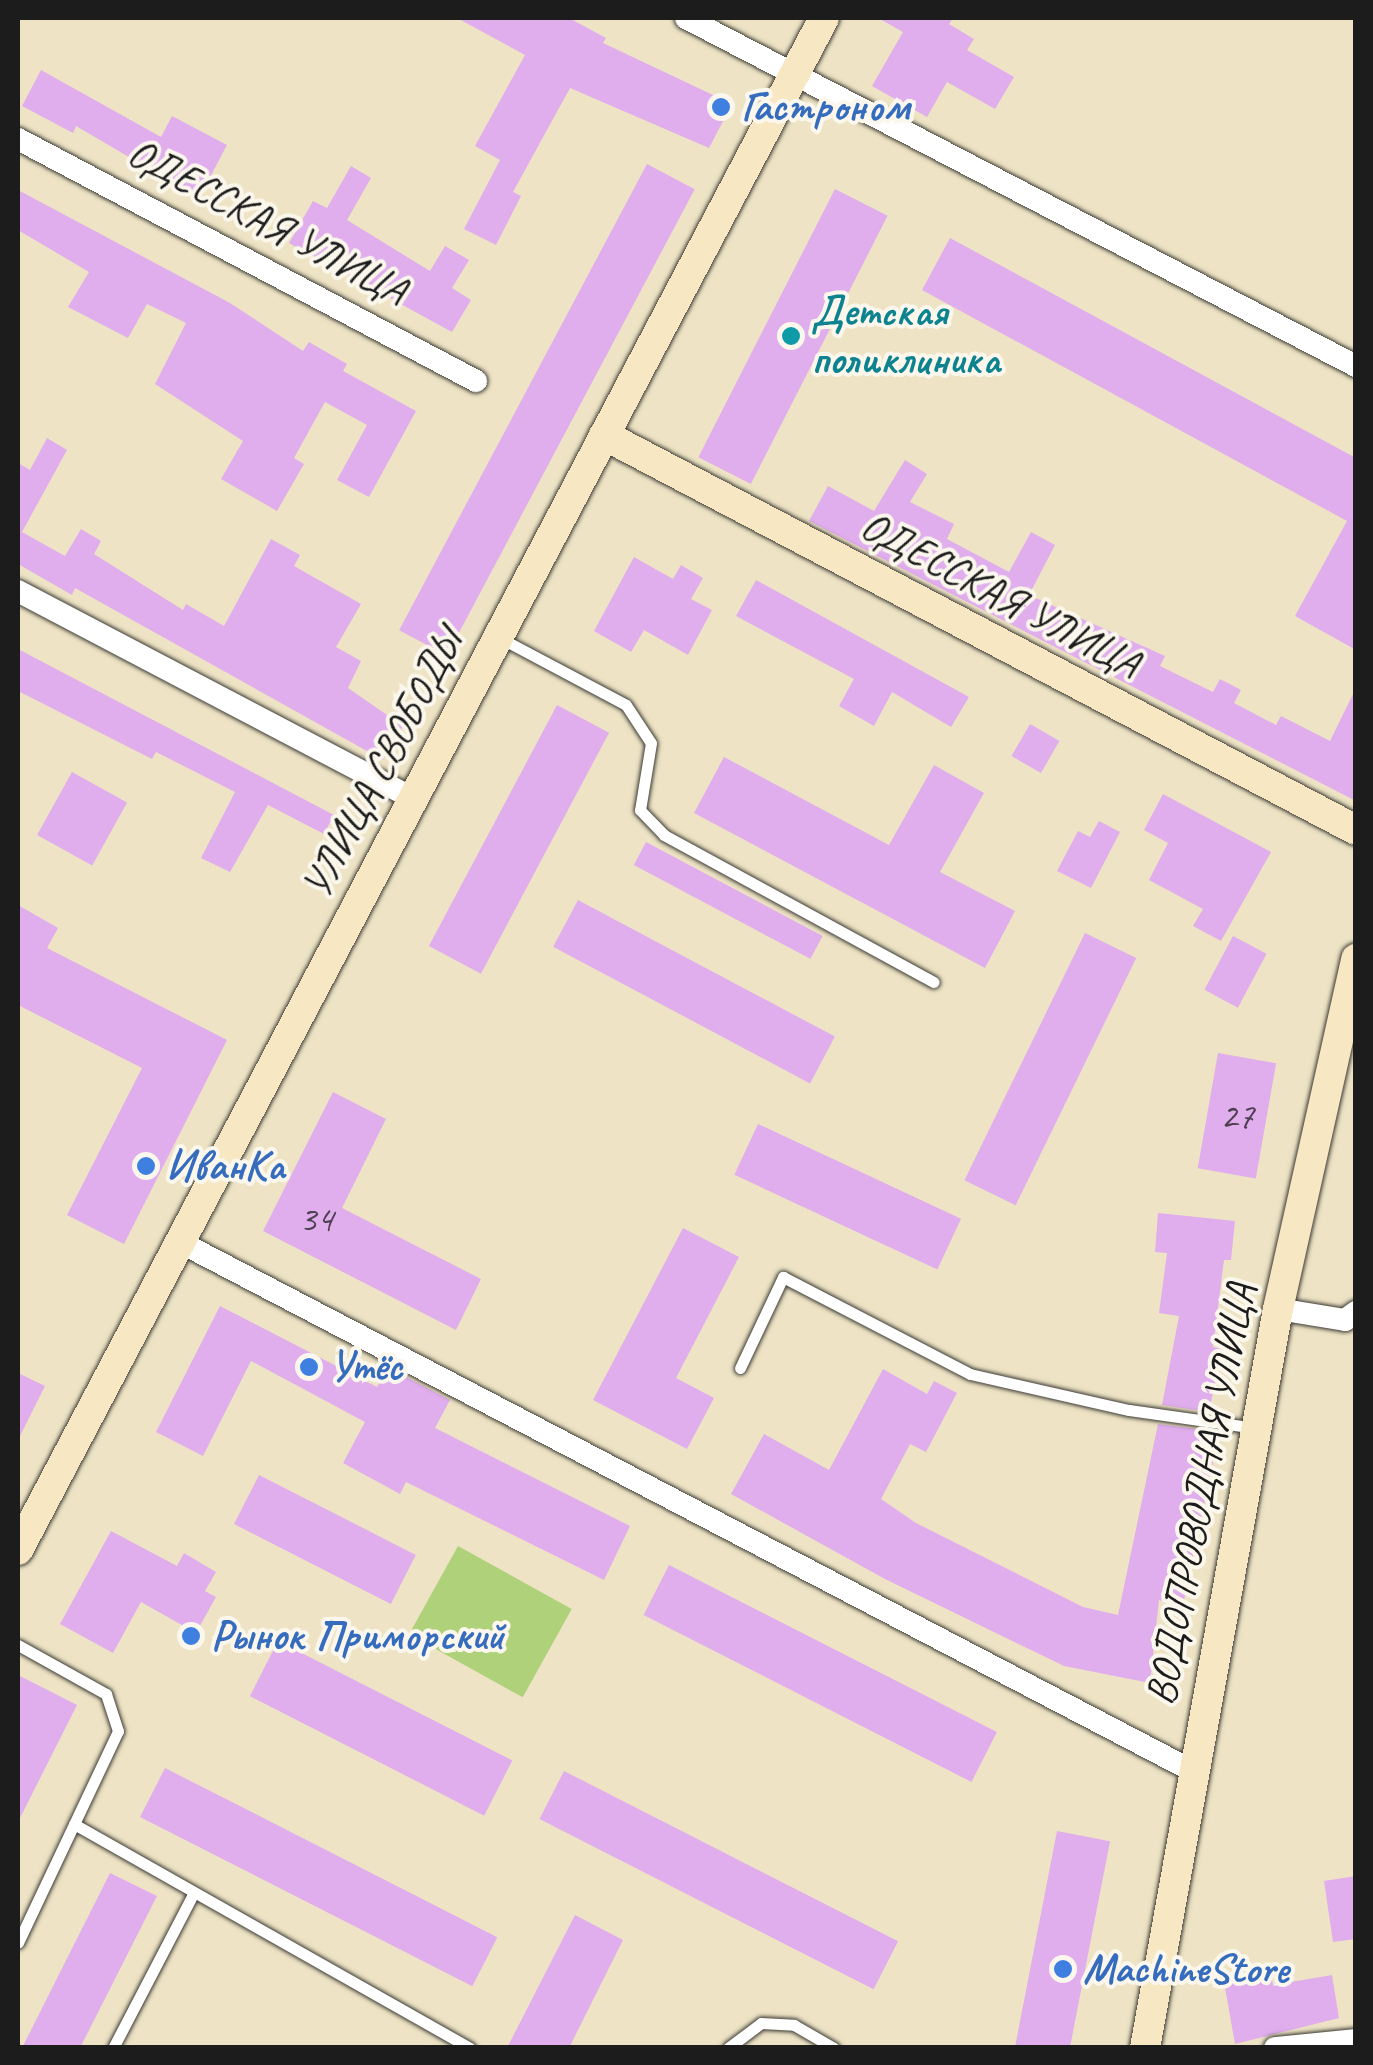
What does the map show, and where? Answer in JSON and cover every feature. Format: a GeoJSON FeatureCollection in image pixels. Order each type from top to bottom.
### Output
{"type":"FeatureCollection","features":[{"type":"Feature","properties":{"kind":"street"},"geometry":{"type":"LineString","coordinates":[[686,18],[1356,366]]}},
{"type":"Feature","properties":{"kind":"street","name":"УЛИЦА СВОБОДЫ"},"geometry":{"type":"LineString","coordinates":[[18,1550],[824,18]]}},
{"type":"Feature","properties":{"kind":"street","name":"ОДЕССКАЯ УЛИЦА"},"geometry":{"type":"LineString","coordinates":[[18,139],[476,381]]}},
{"type":"Feature","properties":{"kind":"street","name":"ОДЕССКАЯ УЛИЦА"},"geometry":{"type":"LineString","coordinates":[[604,435],[1356,830]]}},
{"type":"Feature","properties":{"kind":"street"},"geometry":{"type":"LineString","coordinates":[[18,591],[413,798]]}},
{"type":"Feature","properties":{"kind":"street","name":"ВОДОПРОВОДНАЯ УЛИЦА"},"geometry":{"type":"LineString","coordinates":[[1145,2048],[1278,1309],[1356,958]]}},
{"type":"Feature","properties":{"kind":"street"},"geometry":{"type":"LineString","coordinates":[[180,1242],[1192,1770]]}},
{"type":"Feature","properties":{"kind":"street"},"geometry":{"type":"LineString","coordinates":[[1278,1309],[1352,1322]]}},
{"type":"Feature","properties":{"kind":"street"},"geometry":{"type":"LineString","coordinates":[[1275,2048],[1356,2040]]}},
{"type":"Feature","properties":{"kind":"lane"},"geometry":{"type":"LineString","coordinates":[[498,637],[626,704],[651,744],[640,810],[664,835],[934,982]]}},
{"type":"Feature","properties":{"kind":"lane"},"geometry":{"type":"LineString","coordinates":[[740,1368],[783,1278],[970,1374],[1129,1410],[1256,1428]]}},
{"type":"Feature","properties":{"kind":"lane"},"geometry":{"type":"LineString","coordinates":[[18,1645],[106,1694],[118,1731],[18,1943]]}},
{"type":"Feature","properties":{"kind":"lane"},"geometry":{"type":"LineString","coordinates":[[74,1824],[192,1896],[470,2048]]}},
{"type":"Feature","properties":{"kind":"lane"},"geometry":{"type":"LineString","coordinates":[[113,2048],[192,1896]]}},
{"type":"Feature","properties":{"kind":"lane"},"geometry":{"type":"LineString","coordinates":[[728,2048],[761,2023],[794,2025],[834,2048]]}},
{"type":"Feature","properties":{"kind":"green space"},"geometry":{"type":"Polygon","coordinates":[[[458,1546],[572,1609],[523,1697],[409,1634],[458,1546]]]}},
{"type":"Feature","properties":{"kind":"building"},"geometry":{"type":"Polygon","coordinates":[[[457,18],[569,18],[606,38],[603,43],[732,104],[709,148],[570,88],[513,192],[521,196],[496,245],[464,229],[500,160],[475,146],[525,55],[457,18]]]}},
{"type":"Feature","properties":{"kind":"building"},"geometry":{"type":"Polygon","coordinates":[[[878,18],[953,18],[949,24],[974,39],[967,50],[1014,77],[995,109],[947,82],[927,117],[872,86],[903,32],[878,18]]]}},
{"type":"Feature","properties":{"kind":"building"},"geometry":{"type":"Polygon","coordinates":[[[41,70],[161,137],[172,116],[227,145],[199,198],[76,126],[73,133],[22,106],[41,70]]]}},
{"type":"Feature","properties":{"kind":"building"},"geometry":{"type":"Polygon","coordinates":[[[647,164],[695,189],[447,656],[399,630],[647,164]]]}},
{"type":"Feature","properties":{"kind":"building"},"geometry":{"type":"Polygon","coordinates":[[[351,166],[371,178],[347,220],[430,271],[445,246],[469,260],[452,288],[471,300],[452,332],[289,243],[313,201],[327,208],[351,166]]]}},
{"type":"Feature","properties":{"kind":"building","name":"Детская поликлиника"},"geometry":{"type":"Polygon","coordinates":[[[835,189],[888,216],[751,484],[698,457],[835,189]]]}},
{"type":"Feature","properties":{"kind":"building"},"geometry":{"type":"Polygon","coordinates":[[[18,190],[230,303],[303,351],[309,342],[347,364],[343,371],[416,411],[369,497],[337,480],[367,425],[325,402],[294,458],[304,464],[277,511],[221,479],[243,441],[155,384],[186,323],[147,304],[128,338],[68,307],[89,272],[18,230],[18,190]]]}},
{"type":"Feature","properties":{"kind":"building"},"geometry":{"type":"Polygon","coordinates":[[[950,238],[1356,458],[1356,650],[1295,616],[1347,521],[922,290],[950,238]]]}},
{"type":"Feature","properties":{"kind":"building"},"geometry":{"type":"Polygon","coordinates":[[[47,438],[67,450],[22,532],[65,556],[81,529],[101,541],[94,554],[183,610],[186,604],[224,626],[271,539],[300,555],[294,566],[361,604],[336,647],[361,661],[348,688],[403,726],[383,760],[75,588],[72,595],[18,564],[18,463],[30,470],[47,438]]]}},
{"type":"Feature","properties":{"kind":"building"},"geometry":{"type":"Polygon","coordinates":[[[905,460],[927,474],[910,502],[954,524],[947,539],[1009,572],[1031,532],[1055,545],[1029,595],[1165,656],[1160,666],[1213,692],[1220,679],[1241,690],[1234,703],[1276,725],[1281,716],[1330,741],[1356,688],[1356,801],[809,521],[828,486],[874,511],[905,460]]]}},
{"type":"Feature","properties":{"kind":"building"},"geometry":{"type":"Polygon","coordinates":[[[634,557],[673,579],[681,565],[703,578],[691,599],[712,610],[688,655],[644,630],[631,652],[594,631],[634,557]]]}},
{"type":"Feature","properties":{"kind":"building"},"geometry":{"type":"Polygon","coordinates":[[[756,580],[969,697],[951,727],[892,692],[874,726],[839,706],[854,679],[736,616],[756,580]]]}},
{"type":"Feature","properties":{"kind":"building"},"geometry":{"type":"Polygon","coordinates":[[[18,649],[334,815],[324,834],[268,805],[230,872],[201,858],[235,792],[156,752],[152,759],[18,691],[18,649]]]}},
{"type":"Feature","properties":{"kind":"building"},"geometry":{"type":"Polygon","coordinates":[[[557,705],[609,733],[481,974],[429,946],[557,705]]]}},
{"type":"Feature","properties":{"kind":"building"},"geometry":{"type":"Polygon","coordinates":[[[1030,724],[1059,741],[1041,773],[1012,756],[1030,724]]]}},
{"type":"Feature","properties":{"kind":"building"},"geometry":{"type":"Polygon","coordinates":[[[724,757],[889,845],[934,765],[984,793],[940,872],[1015,911],[985,968],[694,813],[724,757]]]}},
{"type":"Feature","properties":{"kind":"building"},"geometry":{"type":"Polygon","coordinates":[[[72,772],[127,803],[92,866],[37,835],[72,772]]]}},
{"type":"Feature","properties":{"kind":"building"},"geometry":{"type":"Polygon","coordinates":[[[1163,794],[1271,852],[1221,941],[1193,926],[1203,909],[1149,880],[1168,843],[1144,830],[1163,794]]]}},
{"type":"Feature","properties":{"kind":"building"},"geometry":{"type":"Polygon","coordinates":[[[1099,821],[1120,832],[1091,888],[1057,871],[1078,831],[1090,837],[1099,821]]]}},
{"type":"Feature","properties":{"kind":"building"},"geometry":{"type":"Polygon","coordinates":[[[646,842],[823,936],[810,959],[634,865],[646,842]]]}},
{"type":"Feature","properties":{"kind":"building"},"geometry":{"type":"Polygon","coordinates":[[[578,900],[835,1037],[810,1083],[553,947],[578,900]]]}},
{"type":"Feature","properties":{"kind":"building"},"geometry":{"type":"Polygon","coordinates":[[[18,905],[58,928],[47,948],[227,1040],[124,1244],[67,1215],[142,1068],[18,1005],[18,905]]]}},
{"type":"Feature","properties":{"kind":"building"},"geometry":{"type":"Polygon","coordinates":[[[1085,933],[1136,958],[1016,1205],[964,1180],[1085,933]]]}},
{"type":"Feature","properties":{"kind":"building"},"geometry":{"type":"Polygon","coordinates":[[[1233,936],[1267,954],[1238,1008],[1204,990],[1233,936]]]}},
{"type":"Feature","properties":{"kind":"building"},"geometry":{"type":"Polygon","coordinates":[[[1218,1053],[1276,1063],[1256,1178],[1198,1168],[1218,1053]]]}},
{"type":"Feature","properties":{"kind":"building"},"geometry":{"type":"Polygon","coordinates":[[[333,1092],[386,1119],[342,1208],[481,1279],[456,1330],[263,1231],[333,1092]]]}},
{"type":"Feature","properties":{"kind":"building"},"geometry":{"type":"Polygon","coordinates":[[[758,1124],[961,1219],[937,1269],[734,1175],[758,1124]]]}},
{"type":"Feature","properties":{"kind":"building"},"geometry":{"type":"Polygon","coordinates":[[[1158,1213],[1235,1221],[1231,1260],[1224,1260],[1213,1347],[1222,1349],[1209,1412],[1162,1405],[1179,1316],[1159,1313],[1167,1253],[1155,1252],[1158,1213]]]}},
{"type":"Feature","properties":{"kind":"building"},"geometry":{"type":"Polygon","coordinates":[[[683,1228],[739,1257],[676,1378],[714,1398],[687,1449],[593,1400],[683,1228]]]}},
{"type":"Feature","properties":{"kind":"building"},"geometry":{"type":"Polygon","coordinates":[[[220,1306],[377,1387],[387,1367],[450,1400],[435,1428],[630,1526],[604,1580],[406,1482],[400,1494],[343,1463],[365,1422],[251,1361],[203,1456],[156,1432],[220,1306]]]}},
{"type":"Feature","properties":{"kind":"building"},"geometry":{"type":"Polygon","coordinates":[[[883,1369],[927,1394],[934,1381],[957,1393],[926,1452],[910,1444],[881,1499],[916,1523],[1083,1607],[1118,1615],[1158,1424],[1205,1430],[1204,1436],[1218,1439],[1183,1605],[1159,1600],[1150,1683],[1064,1666],[885,1579],[731,1494],[764,1434],[829,1470],[883,1369]]]}},
{"type":"Feature","properties":{"kind":"building"},"geometry":{"type":"Polygon","coordinates":[[[18,1373],[45,1386],[18,1440],[18,1373]]]}},
{"type":"Feature","properties":{"kind":"building"},"geometry":{"type":"Polygon","coordinates":[[[259,1475],[416,1555],[391,1604],[234,1524],[259,1475]]]}},
{"type":"Feature","properties":{"kind":"building"},"geometry":{"type":"Polygon","coordinates":[[[111,1531],[177,1566],[184,1553],[216,1572],[205,1591],[216,1597],[196,1633],[141,1602],[113,1653],[60,1624],[111,1531]]]}},
{"type":"Feature","properties":{"kind":"building"},"geometry":{"type":"Polygon","coordinates":[[[669,1565],[997,1732],[971,1782],[644,1615],[669,1565]]]}},
{"type":"Feature","properties":{"kind":"building"},"geometry":{"type":"Polygon","coordinates":[[[278,1641],[512,1760],[484,1816],[250,1696],[278,1641]]]}},
{"type":"Feature","properties":{"kind":"building"},"geometry":{"type":"Polygon","coordinates":[[[18,1675],[77,1705],[18,1822],[18,1675]]]}},
{"type":"Feature","properties":{"kind":"building"},"geometry":{"type":"Polygon","coordinates":[[[165,1768],[497,1937],[472,1986],[140,1817],[165,1768]]]}},
{"type":"Feature","properties":{"kind":"building"},"geometry":{"type":"Polygon","coordinates":[[[564,1771],[898,1941],[874,1989],[539,1819],[564,1771]]]}},
{"type":"Feature","properties":{"kind":"building"},"geometry":{"type":"Polygon","coordinates":[[[1057,1831],[1110,1841],[1070,2048],[1015,2048],[1057,1831]]]}},
{"type":"Feature","properties":{"kind":"building"},"geometry":{"type":"Polygon","coordinates":[[[110,1873],[157,1896],[80,2048],[22,2048],[110,1873]]]}},
{"type":"Feature","properties":{"kind":"building"},"geometry":{"type":"Polygon","coordinates":[[[1356,1876],[1356,1939],[1333,1942],[1324,1881],[1356,1876]]]}},
{"type":"Feature","properties":{"kind":"building"},"geometry":{"type":"Polygon","coordinates":[[[575,1915],[623,1940],[569,2048],[507,2048],[575,1915]]]}},
{"type":"Feature","properties":{"kind":"building"},"geometry":{"type":"Polygon","coordinates":[[[1271,1974],[1273,1985],[1332,1975],[1339,2018],[1235,2044],[1224,1982],[1271,1974]]]}},
{"type":"Feature","properties":{"kind":"place","name":"Гастроном"},"geometry":{"type":"Point","coordinates":[721,107]}},
{"type":"Feature","properties":{"kind":"place","name":"Детская поликлиника"},"geometry":{"type":"Point","coordinates":[791,336]}},
{"type":"Feature","properties":{"kind":"place","name":"ИванКа"},"geometry":{"type":"Point","coordinates":[146,1166]}},
{"type":"Feature","properties":{"kind":"place","name":"Утёс"},"geometry":{"type":"Point","coordinates":[309,1367]}},
{"type":"Feature","properties":{"kind":"place","name":"Рынок Приморский"},"geometry":{"type":"Point","coordinates":[191,1636]}},
{"type":"Feature","properties":{"kind":"place","name":"MachineStore"},"geometry":{"type":"Point","coordinates":[1063,1969]}}]}
